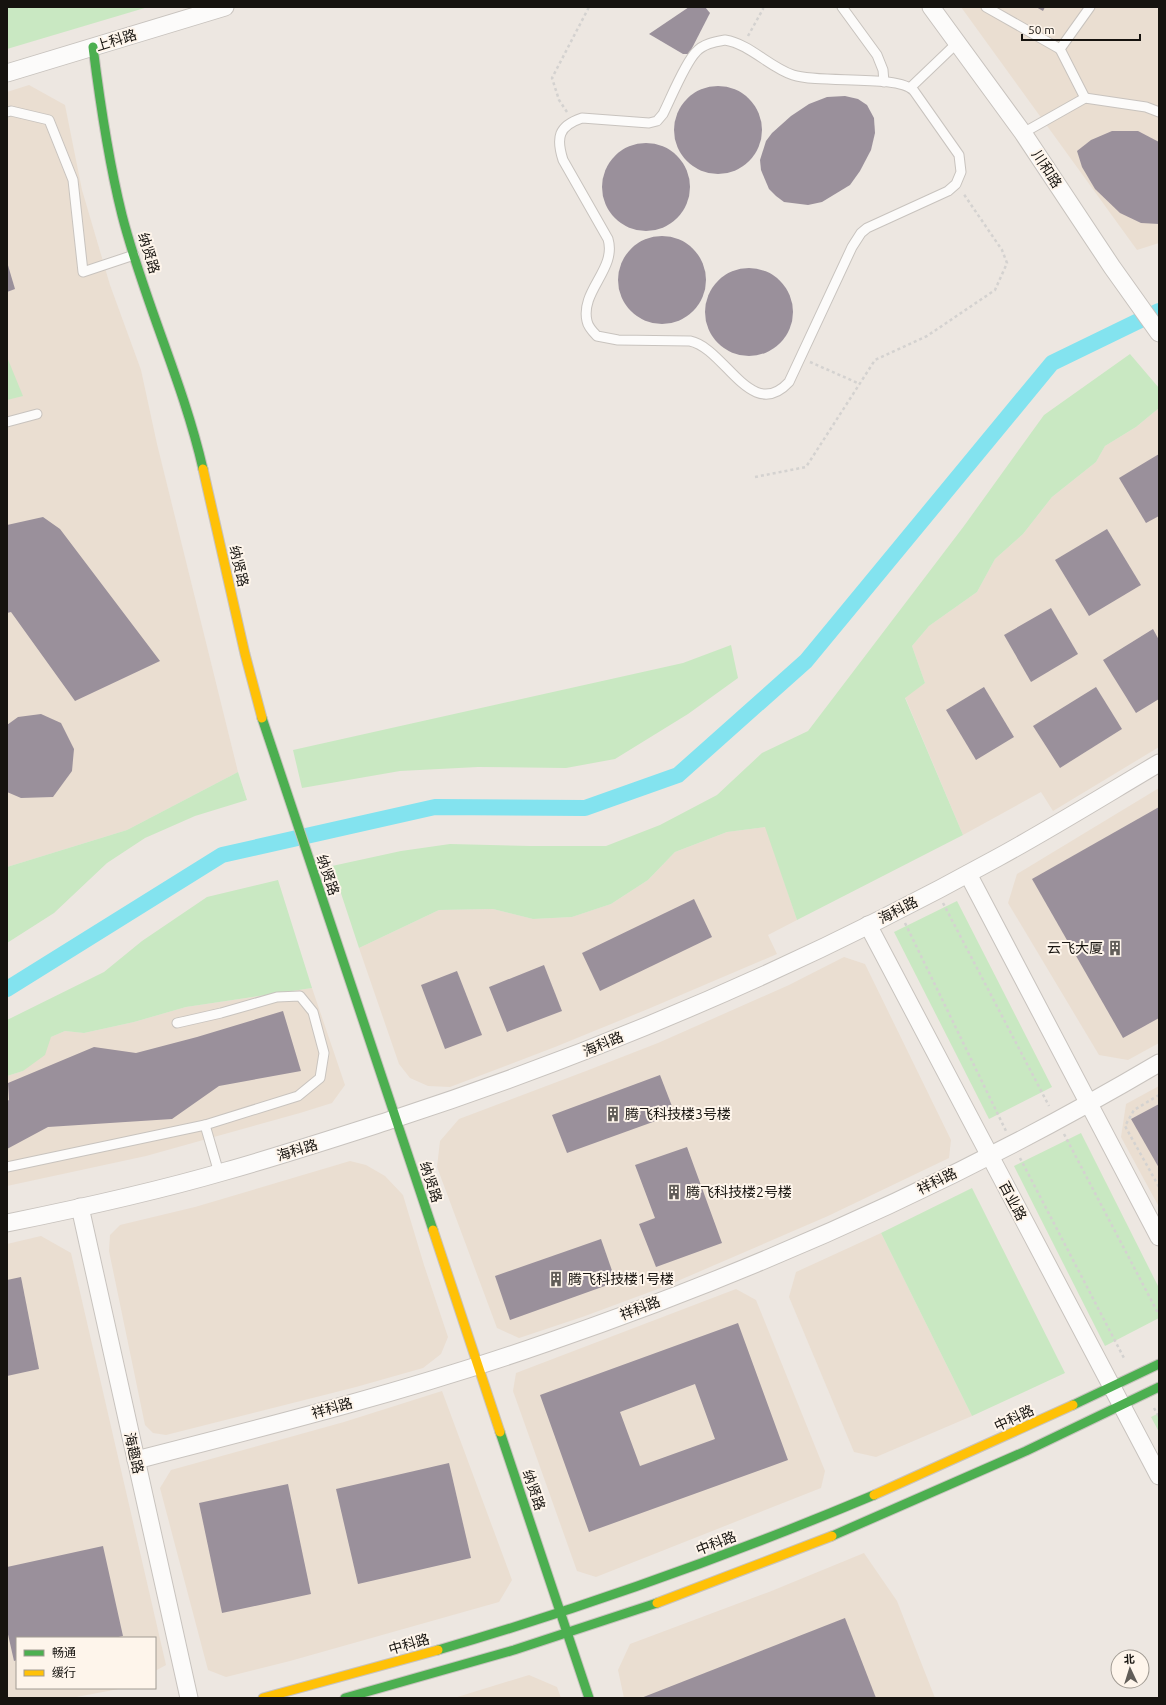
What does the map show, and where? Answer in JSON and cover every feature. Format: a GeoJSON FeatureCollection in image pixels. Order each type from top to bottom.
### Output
{"type":"FeatureCollection","features":[{"type":"Feature","properties":{"kind":"street","name":"上科路"},"geometry":{"type":"LineString","coordinates":[[7,73],[225,7]]}},
{"type":"Feature","properties":{"kind":"street","name":"川和路"},"geometry":{"type":"LineString","coordinates":[[931,7],[1023,133],[1112,267],[1159,333]]}},
{"type":"Feature","properties":{"kind":"street","name":"纳贤路"},"geometry":{"type":"LineString","coordinates":[[93,47],[104,132],[111,166],[134,255],[190,420],[202,465],[245,654],[261,715],[282,783],[589,1698]]}},
{"type":"Feature","properties":{"kind":"street","name":"海科路"},"geometry":{"type":"LineString","coordinates":[[7,1223],[219,1173],[294,1151],[395,1119],[577,1055],[750,981],[899,910],[968,874],[1084,809],[1159,763]]}},
{"type":"Feature","properties":{"kind":"street"},"geometry":{"type":"LineString","coordinates":[[968,874],[1159,1237]]}},
{"type":"Feature","properties":{"kind":"street","name":"百业路"},"geometry":{"type":"LineString","coordinates":[[868,925],[1159,1476]]}},
{"type":"Feature","properties":{"kind":"street","name":"祥科路"},"geometry":{"type":"LineString","coordinates":[[136,1460],[275,1424],[477,1366],[637,1310],[758,1262],[936,1182],[1088,1103],[1159,1063]]}},
{"type":"Feature","properties":{"kind":"street","name":"海趣路"},"geometry":{"type":"LineString","coordinates":[[80,1207],[189,1698]]}},
{"type":"Feature","properties":{"kind":"street","name":"中科路"},"geometry":{"type":"LineString","coordinates":[[264,1698],[503,1632],[725,1555],[852,1504],[998,1442],[1159,1364]]}},
{"type":"Feature","properties":{"kind":"street"},"geometry":{"type":"LineString","coordinates":[[345,1698],[509,1652],[614,1618],[733,1574],[841,1532],[1006,1461],[1159,1387]]}},
{"type":"Feature","properties":{"kind":"lane"},"geometry":{"type":"LineString","coordinates":[[842,7],[877,55],[883,70],[884,82]]}},
{"type":"Feature","properties":{"kind":"lane"},"geometry":{"type":"LineString","coordinates":[[986,7],[1060,49],[1086,98]]}},
{"type":"Feature","properties":{"kind":"lane"},"geometry":{"type":"LineString","coordinates":[[1060,49],[1090,7]]}},
{"type":"Feature","properties":{"kind":"lane"},"geometry":{"type":"LineString","coordinates":[[717,41],[732,41],[742,46],[791,75],[802,78],[898,83],[911,87],[959,155],[961,172],[956,184],[948,191],[867,228],[862,232],[852,247],[789,382],[778,392],[771,394],[754,392],[710,351],[699,343],[690,341],[618,340],[597,336],[587,322],[586,312],[588,301],[606,263],[610,248],[608,239],[563,160],[559,147],[561,132],[566,126],[582,118],[649,123],[657,121],[663,114],[689,62],[696,52],[703,46],[717,41]]}},
{"type":"Feature","properties":{"kind":"lane"},"geometry":{"type":"LineString","coordinates":[[911,87],[957,43]]}},
{"type":"Feature","properties":{"kind":"lane"},"geometry":{"type":"LineString","coordinates":[[1023,133],[1086,98],[1146,107],[1159,112]]}},
{"type":"Feature","properties":{"kind":"lane"},"geometry":{"type":"LineString","coordinates":[[7,112],[11,111],[49,120],[73,180],[83,272],[134,255]]}},
{"type":"Feature","properties":{"kind":"lane"},"geometry":{"type":"LineString","coordinates":[[7,422],[37,414]]}},
{"type":"Feature","properties":{"kind":"lane"},"geometry":{"type":"LineString","coordinates":[[7,1167],[206,1125],[298,1096],[320,1078],[324,1052],[313,1012],[300,996],[277,997],[221,1013],[176,1023]]}},
{"type":"Feature","properties":{"kind":"lane"},"geometry":{"type":"LineString","coordinates":[[206,1125],[219,1173]]}},
{"type":"Feature","properties":{"kind":"path"},"geometry":{"type":"LineString","coordinates":[[574,121],[559,100],[552,78],[589,7]]}},
{"type":"Feature","properties":{"kind":"path"},"geometry":{"type":"LineString","coordinates":[[742,46],[763,7]]}},
{"type":"Feature","properties":{"kind":"path"},"geometry":{"type":"LineString","coordinates":[[755,478],[806,467],[861,384],[875,360],[928,336],[995,290],[1008,263],[1002,250],[956,184]]}},
{"type":"Feature","properties":{"kind":"path"},"geometry":{"type":"LineString","coordinates":[[800,358],[861,384]]}},
{"type":"Feature","properties":{"kind":"path"},"geometry":{"type":"LineString","coordinates":[[937,890],[1159,1315]]}},
{"type":"Feature","properties":{"kind":"path"},"geometry":{"type":"LineString","coordinates":[[899,910],[1012,1143],[1134,1376]]}},
{"type":"Feature","properties":{"kind":"path"},"geometry":{"type":"LineString","coordinates":[[1159,1096],[1134,1110],[1125,1126],[1159,1187]]}},
{"type":"Feature","properties":{"kind":"shaded area"},"geometry":{"type":"Polygon","coordinates":[[[961,7],[1159,7],[1159,243],[1137,250],[961,7]]]}},
{"type":"Feature","properties":{"kind":"shaded area"},"geometry":{"type":"Polygon","coordinates":[[[29,85],[65,105],[82,190],[110,285],[141,370],[157,444],[238,772],[127,830],[7,867],[7,92],[29,85]]]}},
{"type":"Feature","properties":{"kind":"shaded area"},"geometry":{"type":"Polygon","coordinates":[[[1159,408],[1159,747],[1053,811],[1041,792],[963,835],[905,697],[925,683],[912,646],[929,626],[977,592],[995,559],[1023,534],[1052,497],[1096,462],[1105,446],[1136,427],[1159,408]]]}},
{"type":"Feature","properties":{"kind":"shaded area","name":"云飞大厦"},"geometry":{"type":"Polygon","coordinates":[[[1159,788],[1159,1043],[1128,1060],[1099,1055],[1008,903],[1017,874],[1159,788]]]}},
{"type":"Feature","properties":{"kind":"shaded area"},"geometry":{"type":"Polygon","coordinates":[[[766,827],[797,920],[768,935],[777,954],[555,1047],[450,1087],[428,1086],[410,1078],[399,1064],[359,948],[439,910],[493,909],[533,919],[572,917],[611,904],[648,880],[675,852],[727,832],[766,827]]]}},
{"type":"Feature","properties":{"kind":"shaded area"},"geometry":{"type":"Polygon","coordinates":[[[844,957],[865,964],[951,1140],[949,1158],[828,1216],[666,1286],[585,1316],[519,1338],[497,1328],[437,1167],[440,1141],[459,1119],[658,1043],[789,985],[844,957]]]}},
{"type":"Feature","properties":{"kind":"shaded area"},"geometry":{"type":"Polygon","coordinates":[[[312,988],[345,1085],[332,1103],[146,1156],[7,1186],[7,1076],[23,1071],[51,1037],[65,1031],[84,1033],[134,1022],[186,1007],[312,988]]]}},
{"type":"Feature","properties":{"kind":"shaded area"},"geometry":{"type":"Polygon","coordinates":[[[1159,1086],[1159,1207],[1121,1137],[1126,1104],[1159,1086]]]}},
{"type":"Feature","properties":{"kind":"shaded area"},"geometry":{"type":"Polygon","coordinates":[[[350,1161],[366,1165],[385,1176],[403,1195],[448,1337],[441,1354],[423,1368],[356,1387],[166,1435],[153,1433],[145,1425],[109,1251],[110,1235],[120,1225],[195,1207],[350,1161]]]}},
{"type":"Feature","properties":{"kind":"shaded area"},"geometry":{"type":"Polygon","coordinates":[[[881,1233],[972,1416],[876,1457],[854,1452],[789,1297],[796,1272],[881,1233]]]}},
{"type":"Feature","properties":{"kind":"shaded area"},"geometry":{"type":"Polygon","coordinates":[[[41,1236],[71,1253],[166,1665],[156,1670],[156,1637],[16,1637],[16,1689],[119,1689],[71,1698],[7,1698],[7,1244],[41,1236]]]}},
{"type":"Feature","properties":{"kind":"shaded area"},"geometry":{"type":"Polygon","coordinates":[[[736,1289],[756,1300],[825,1471],[821,1488],[596,1577],[577,1571],[513,1391],[516,1373],[736,1289]]]}},
{"type":"Feature","properties":{"kind":"shaded area"},"geometry":{"type":"Polygon","coordinates":[[[442,1391],[512,1580],[499,1602],[290,1661],[226,1677],[208,1670],[160,1488],[171,1470],[344,1422],[442,1391]]]}},
{"type":"Feature","properties":{"kind":"shaded area"},"geometry":{"type":"Polygon","coordinates":[[[864,1553],[897,1601],[935,1698],[624,1698],[618,1670],[630,1644],[769,1592],[864,1553]]]}},
{"type":"Feature","properties":{"kind":"shaded area"},"geometry":{"type":"Polygon","coordinates":[[[529,1675],[557,1687],[561,1698],[454,1698],[529,1675]]]}},
{"type":"Feature","properties":{"kind":"green space"},"geometry":{"type":"Polygon","coordinates":[[[7,7],[148,7],[7,49],[7,7]]]}},
{"type":"Feature","properties":{"kind":"green space"},"geometry":{"type":"Polygon","coordinates":[[[1130,354],[1159,388],[1159,408],[1136,427],[1105,446],[1096,462],[1052,497],[1023,534],[995,559],[977,592],[929,626],[912,646],[925,683],[905,698],[963,835],[797,920],[765,827],[727,832],[675,852],[648,880],[611,904],[572,917],[533,919],[493,909],[439,910],[359,948],[332,866],[401,851],[450,844],[606,846],[660,825],[717,795],[762,753],[808,731],[964,526],[1044,415],[1130,354]]]}},
{"type":"Feature","properties":{"kind":"green space"},"geometry":{"type":"Polygon","coordinates":[[[7,357],[23,396],[7,400],[7,357]]]}},
{"type":"Feature","properties":{"kind":"green space"},"geometry":{"type":"Polygon","coordinates":[[[731,645],[738,678],[688,714],[615,759],[566,768],[478,767],[400,771],[302,788],[293,750],[683,663],[731,645]]]}},
{"type":"Feature","properties":{"kind":"green space"},"geometry":{"type":"Polygon","coordinates":[[[238,772],[247,800],[195,816],[145,838],[107,863],[54,913],[7,943],[7,867],[127,830],[238,772]]]}},
{"type":"Feature","properties":{"kind":"green space"},"geometry":{"type":"Polygon","coordinates":[[[278,880],[312,988],[186,1007],[134,1022],[84,1033],[65,1031],[51,1037],[45,1055],[23,1071],[7,1076],[7,1020],[104,972],[142,941],[207,897],[278,880]]]}},
{"type":"Feature","properties":{"kind":"green space"},"geometry":{"type":"Polygon","coordinates":[[[957,901],[1052,1087],[989,1119],[894,932],[957,901]]]}},
{"type":"Feature","properties":{"kind":"green space"},"geometry":{"type":"Polygon","coordinates":[[[1081,1133],[1159,1288],[1159,1318],[1105,1346],[1014,1166],[1081,1133]]]}},
{"type":"Feature","properties":{"kind":"green space"},"geometry":{"type":"Polygon","coordinates":[[[972,1188],[1065,1373],[972,1416],[881,1233],[972,1188]]]}},
{"type":"Feature","properties":{"kind":"green space"},"geometry":{"type":"Polygon","coordinates":[[[1159,1413],[1159,1432],[1151,1417],[1159,1413]]]}},
{"type":"Feature","properties":{"kind":"building"},"geometry":{"type":"Polygon","coordinates":[[[689,7],[705,7],[710,13],[689,54],[683,54],[649,34],[689,7]]]}},
{"type":"Feature","properties":{"kind":"building"},"geometry":{"type":"Polygon","coordinates":[[[1036,7],[1045,7],[1043,11],[1036,7]]]}},
{"type":"Feature","properties":{"kind":"building"},"geometry":{"type":"Polygon","coordinates":[[[718,86],[735,89],[743,93],[755,105],[759,113],[762,130],[759,147],[755,155],[743,167],[735,171],[718,174],[701,171],[693,167],[681,155],[677,147],[674,130],[677,113],[681,105],[693,93],[701,89],[718,86]]]}},
{"type":"Feature","properties":{"kind":"building"},"geometry":{"type":"Polygon","coordinates":[[[845,96],[858,99],[867,105],[874,118],[875,133],[871,150],[860,171],[850,185],[822,202],[808,205],[784,202],[769,189],[761,170],[760,160],[766,141],[772,133],[791,116],[809,104],[827,97],[845,96]]]}},
{"type":"Feature","properties":{"kind":"building"},"geometry":{"type":"Polygon","coordinates":[[[1112,131],[1138,131],[1159,142],[1159,224],[1141,223],[1120,213],[1095,189],[1082,167],[1077,151],[1091,140],[1112,131]]]}},
{"type":"Feature","properties":{"kind":"building"},"geometry":{"type":"Polygon","coordinates":[[[646,143],[663,146],[671,150],[683,162],[687,170],[690,187],[687,204],[683,212],[671,224],[663,228],[646,231],[629,228],[621,224],[609,212],[605,204],[602,187],[605,170],[609,162],[621,150],[629,146],[646,143]]]}},
{"type":"Feature","properties":{"kind":"building"},"geometry":{"type":"Polygon","coordinates":[[[662,236],[679,239],[687,243],[699,255],[703,263],[706,280],[703,297],[699,305],[687,317],[679,321],[662,324],[645,321],[637,317],[625,305],[621,297],[618,280],[621,263],[625,255],[637,243],[645,239],[662,236]]]}},
{"type":"Feature","properties":{"kind":"building"},"geometry":{"type":"Polygon","coordinates":[[[7,262],[15,289],[7,292],[7,262]]]}},
{"type":"Feature","properties":{"kind":"building"},"geometry":{"type":"Polygon","coordinates":[[[749,268],[766,271],[774,275],[786,287],[790,295],[793,312],[790,329],[786,337],[774,349],[766,353],[749,356],[732,353],[724,349],[712,337],[708,329],[705,312],[708,295],[712,287],[724,275],[732,271],[749,268]]]}},
{"type":"Feature","properties":{"kind":"building"},"geometry":{"type":"Polygon","coordinates":[[[1159,454],[1159,516],[1146,523],[1119,478],[1159,454]]]}},
{"type":"Feature","properties":{"kind":"building"},"geometry":{"type":"Polygon","coordinates":[[[43,517],[60,529],[160,661],[75,701],[11,612],[7,613],[7,525],[43,517]]]}},
{"type":"Feature","properties":{"kind":"building"},"geometry":{"type":"Polygon","coordinates":[[[1107,529],[1141,585],[1089,616],[1055,560],[1107,529]]]}},
{"type":"Feature","properties":{"kind":"building"},"geometry":{"type":"Polygon","coordinates":[[[1051,608],[1078,654],[1031,682],[1004,635],[1051,608]]]}},
{"type":"Feature","properties":{"kind":"building"},"geometry":{"type":"Polygon","coordinates":[[[1153,629],[1159,640],[1159,699],[1136,713],[1103,660],[1153,629]]]}},
{"type":"Feature","properties":{"kind":"building"},"geometry":{"type":"Polygon","coordinates":[[[984,687],[1014,737],[976,760],[946,710],[984,687]]]}},
{"type":"Feature","properties":{"kind":"building"},"geometry":{"type":"Polygon","coordinates":[[[1096,687],[1122,729],[1060,768],[1033,726],[1096,687]]]}},
{"type":"Feature","properties":{"kind":"building"},"geometry":{"type":"Polygon","coordinates":[[[41,714],[61,723],[74,749],[72,771],[53,797],[21,798],[7,792],[7,725],[18,717],[41,714]]]}},
{"type":"Feature","properties":{"kind":"building","name":"云飞大厦"},"geometry":{"type":"Polygon","coordinates":[[[1159,807],[1159,1018],[1123,1038],[1032,879],[1159,807]]]}},
{"type":"Feature","properties":{"kind":"building"},"geometry":{"type":"Polygon","coordinates":[[[694,899],[712,937],[600,991],[582,953],[694,899]]]}},
{"type":"Feature","properties":{"kind":"building"},"geometry":{"type":"Polygon","coordinates":[[[544,965],[562,1011],[507,1032],[489,987],[544,965]]]}},
{"type":"Feature","properties":{"kind":"building"},"geometry":{"type":"Polygon","coordinates":[[[457,971],[482,1035],[445,1049],[421,985],[457,971]]]}},
{"type":"Feature","properties":{"kind":"building"},"geometry":{"type":"Polygon","coordinates":[[[283,1011],[301,1071],[219,1086],[172,1119],[48,1127],[7,1149],[7,1101],[9,1100],[8,1083],[94,1047],[136,1053],[197,1037],[283,1011]]]}},
{"type":"Feature","properties":{"kind":"building","name":"腾飞科技楼3号楼"},"geometry":{"type":"Polygon","coordinates":[[[660,1075],[675,1114],[567,1153],[552,1115],[660,1075]]]}},
{"type":"Feature","properties":{"kind":"building"},"geometry":{"type":"Polygon","coordinates":[[[1159,1104],[1159,1168],[1131,1119],[1159,1104]]]}},
{"type":"Feature","properties":{"kind":"building","name":"腾飞科技楼2号楼"},"geometry":{"type":"Polygon","coordinates":[[[687,1147],[722,1243],[656,1267],[639,1224],[655,1218],[635,1165],[687,1147]]]}},
{"type":"Feature","properties":{"kind":"building","name":"腾飞科技楼1号楼"},"geometry":{"type":"Polygon","coordinates":[[[601,1239],[616,1282],[510,1320],[495,1276],[601,1239]]]}},
{"type":"Feature","properties":{"kind":"building"},"geometry":{"type":"Polygon","coordinates":[[[21,1277],[39,1369],[7,1376],[7,1280],[21,1277]]]}},
{"type":"Feature","properties":{"kind":"building"},"geometry":{"type":"Polygon","coordinates":[[[738,1323],[788,1460],[589,1532],[540,1395],[738,1323]],[[695,1384],[620,1412],[640,1466],[715,1439],[695,1384]]]}},
{"type":"Feature","properties":{"kind":"building"},"geometry":{"type":"Polygon","coordinates":[[[449,1463],[471,1558],[358,1584],[336,1489],[449,1463]]]}},
{"type":"Feature","properties":{"kind":"building"},"geometry":{"type":"Polygon","coordinates":[[[288,1484],[311,1594],[222,1613],[199,1503],[288,1484]]]}},
{"type":"Feature","properties":{"kind":"building"},"geometry":{"type":"Polygon","coordinates":[[[103,1546],[123,1636],[16,1637],[16,1660],[14,1661],[7,1630],[7,1567],[103,1546]]]}},
{"type":"Feature","properties":{"kind":"building"},"geometry":{"type":"Polygon","coordinates":[[[845,1618],[876,1698],[641,1698],[845,1618]]]}},
{"type":"Feature","properties":{"kind":"waterway"},"geometry":{"type":"LineString","coordinates":[[7,989],[222,855],[435,807],[585,808],[678,775],[806,661],[1052,363],[1159,311]]}},
{"type":"Feature","properties":{"kind":"traffic: fast"},"geometry":{"type":"LineString","coordinates":[[93,47],[105,131],[122,215],[141,279],[185,405],[203,469]]}},
{"type":"Feature","properties":{"kind":"traffic: fast"},"geometry":{"type":"LineString","coordinates":[[262,718],[433,1230]]}},
{"type":"Feature","properties":{"kind":"traffic: fast"},"geometry":{"type":"LineString","coordinates":[[1073,1405],[1159,1364]]}},
{"type":"Feature","properties":{"kind":"traffic: fast"},"geometry":{"type":"LineString","coordinates":[[832,1536],[1026,1451],[1159,1387]]}},
{"type":"Feature","properties":{"kind":"traffic: fast"},"geometry":{"type":"LineString","coordinates":[[500,1432],[589,1698]]}},
{"type":"Feature","properties":{"kind":"traffic: fast"},"geometry":{"type":"LineString","coordinates":[[438,1650],[548,1616],[658,1579],[874,1495]]}},
{"type":"Feature","properties":{"kind":"traffic: fast"},"geometry":{"type":"LineString","coordinates":[[345,1698],[514,1650],[657,1603]]}},
{"type":"Feature","properties":{"kind":"traffic: slow"},"geometry":{"type":"LineString","coordinates":[[203,469],[245,654],[262,718]]}},
{"type":"Feature","properties":{"kind":"traffic: slow"},"geometry":{"type":"LineString","coordinates":[[433,1230],[500,1432]]}},
{"type":"Feature","properties":{"kind":"traffic: slow"},"geometry":{"type":"LineString","coordinates":[[874,1495],[1073,1405]]}},
{"type":"Feature","properties":{"kind":"traffic: slow"},"geometry":{"type":"LineString","coordinates":[[657,1603],[832,1536]]}},
{"type":"Feature","properties":{"kind":"traffic: slow"},"geometry":{"type":"LineString","coordinates":[[263,1698],[438,1650]]}},
{"type":"Feature","properties":{"kind":"place","name":"云飞大厦"},"geometry":{"type":"Point","coordinates":[1115,948]}},
{"type":"Feature","properties":{"kind":"place","name":"腾飞科技楼3号楼"},"geometry":{"type":"Point","coordinates":[613,1114]}},
{"type":"Feature","properties":{"kind":"place","name":"腾飞科技楼2号楼"},"geometry":{"type":"Point","coordinates":[674,1192]}},
{"type":"Feature","properties":{"kind":"place","name":"腾飞科技楼1号楼"},"geometry":{"type":"Point","coordinates":[556,1279]}}]}
